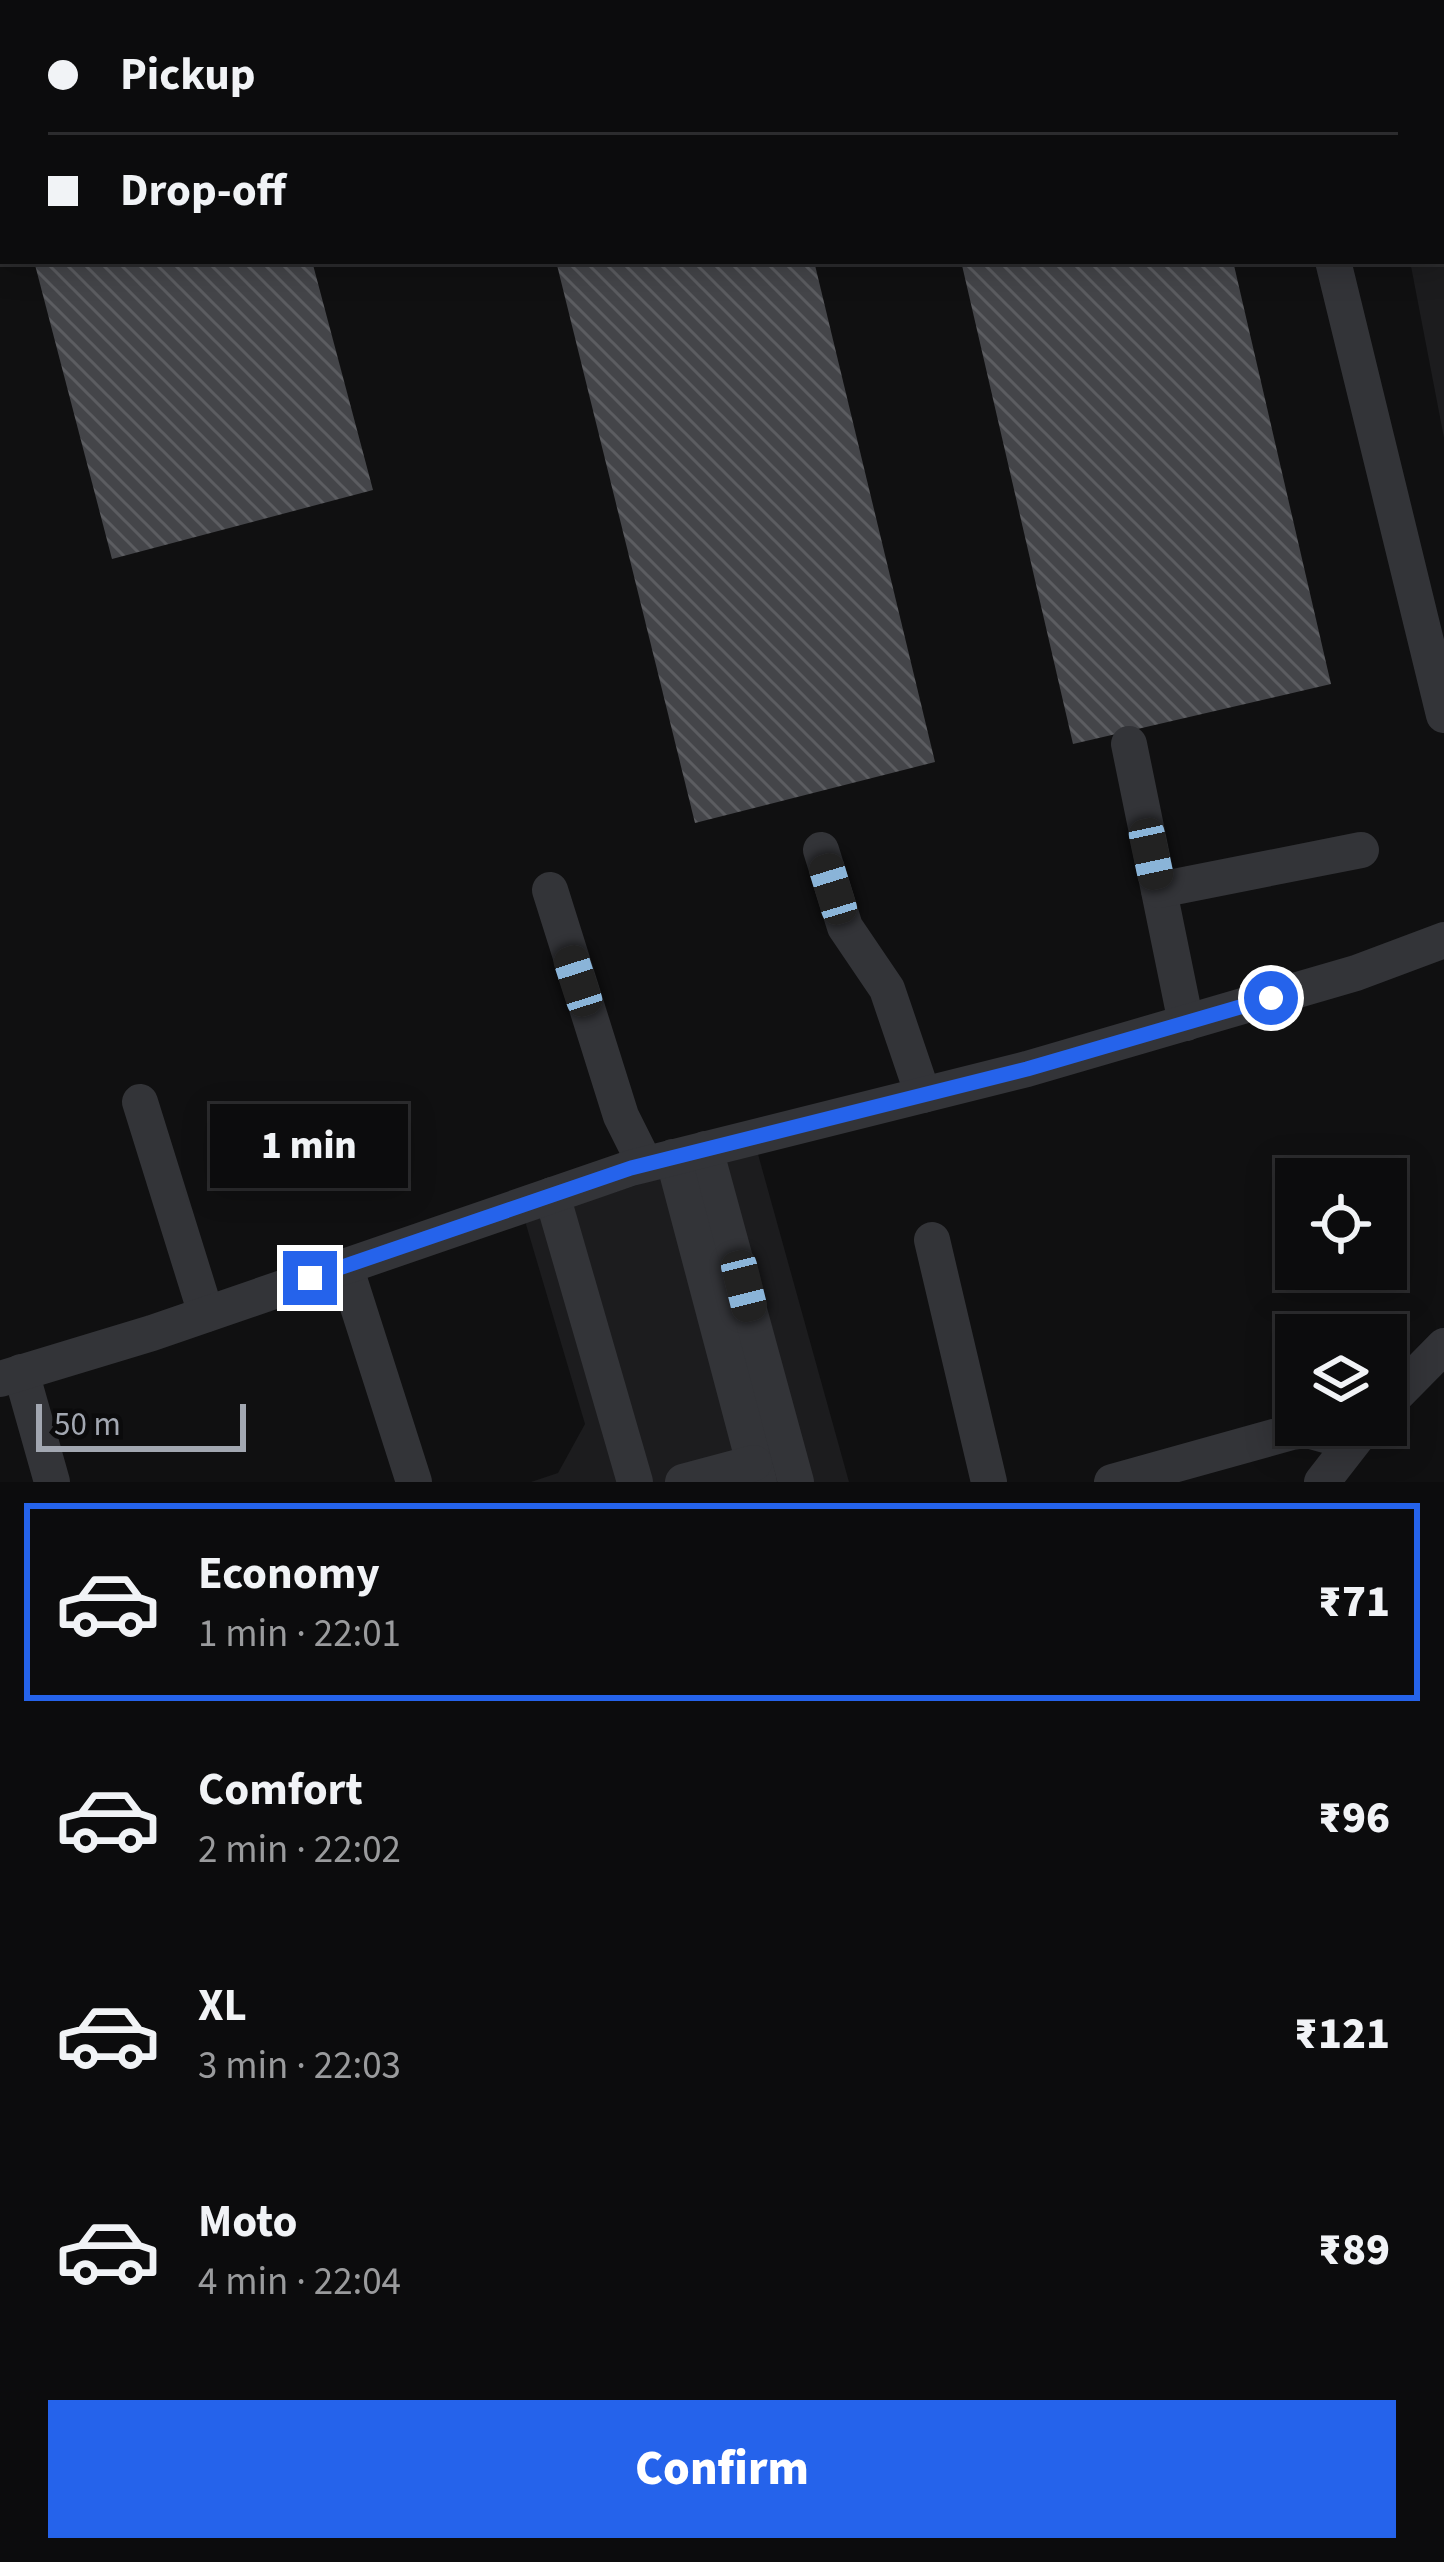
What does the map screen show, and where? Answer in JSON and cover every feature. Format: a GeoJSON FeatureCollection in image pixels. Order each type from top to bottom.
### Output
{"type":"FeatureCollection","features":[{"type":"Feature","properties":{"kind":"street"},"geometry":{"type":"LineString","coordinates":[[1334,264],[1435,641],[1444,715]]}},
{"type":"Feature","properties":{"kind":"street"},"geometry":{"type":"LineString","coordinates":[[1129,744],[1186,1023]]}},
{"type":"Feature","properties":{"kind":"street"},"geometry":{"type":"LineString","coordinates":[[821,850],[845,927],[887,989],[923,1095]]}},
{"type":"Feature","properties":{"kind":"street"},"geometry":{"type":"LineString","coordinates":[[1159,890],[1361,850]]}},
{"type":"Feature","properties":{"kind":"street"},"geometry":{"type":"LineString","coordinates":[[550,890],[621,1116],[675,1157],[796,1482]]}},
{"type":"Feature","properties":{"kind":"street"},"geometry":{"type":"LineString","coordinates":[[52,1482],[10,1375],[675,1157],[1186,1023],[1356,973],[1444,940]]}},
{"type":"Feature","properties":{"kind":"street"},"geometry":{"type":"LineString","coordinates":[[140,1102],[206,1314]]}},
{"type":"Feature","properties":{"kind":"street"},"geometry":{"type":"LineString","coordinates":[[675,1157],[756,1473],[683,1482]]}},
{"type":"Feature","properties":{"kind":"street"},"geometry":{"type":"LineString","coordinates":[[552,1195],[635,1482]]}},
{"type":"Feature","properties":{"kind":"street"},"geometry":{"type":"LineString","coordinates":[[932,1240],[989,1482]]}},
{"type":"Feature","properties":{"kind":"street"},"geometry":{"type":"LineString","coordinates":[[345,1266],[414,1482]]}},
{"type":"Feature","properties":{"kind":"street"},"geometry":{"type":"LineString","coordinates":[[1407,1384],[1444,1346]]}},
{"type":"Feature","properties":{"kind":"street"},"geometry":{"type":"LineString","coordinates":[[1112,1482],[1275,1439]]}},
{"type":"Feature","properties":{"kind":"street"},"geometry":{"type":"LineString","coordinates":[[1322,1482],[1348,1446]]}},
{"type":"Feature","properties":{"kind":"shaded area"},"geometry":{"type":"Polygon","coordinates":[[[1411,264],[1444,264],[1444,438],[1411,264]]]}},
{"type":"Feature","properties":{"kind":"shaded area"},"geometry":{"type":"Polygon","coordinates":[[[756,1147],[849,1482],[531,1482],[558,1473],[585,1424],[525,1221],[756,1147]]]}},
{"type":"Feature","properties":{"kind":"building"},"geometry":{"type":"Polygon","coordinates":[[[35,264],[313,264],[373,490],[112,559],[35,264]]]}},
{"type":"Feature","properties":{"kind":"building"},"geometry":{"type":"Polygon","coordinates":[[[557,264],[815,264],[935,762],[695,823],[557,264]]]}},
{"type":"Feature","properties":{"kind":"building"},"geometry":{"type":"Polygon","coordinates":[[[962,264],[1234,264],[1331,684],[1073,744],[962,264]]]}},
{"type":"Feature","properties":{"kind":"route"},"geometry":{"type":"LineString","coordinates":[[310,1278],[631,1168],[1027,1069],[1271,998]]}}]}
